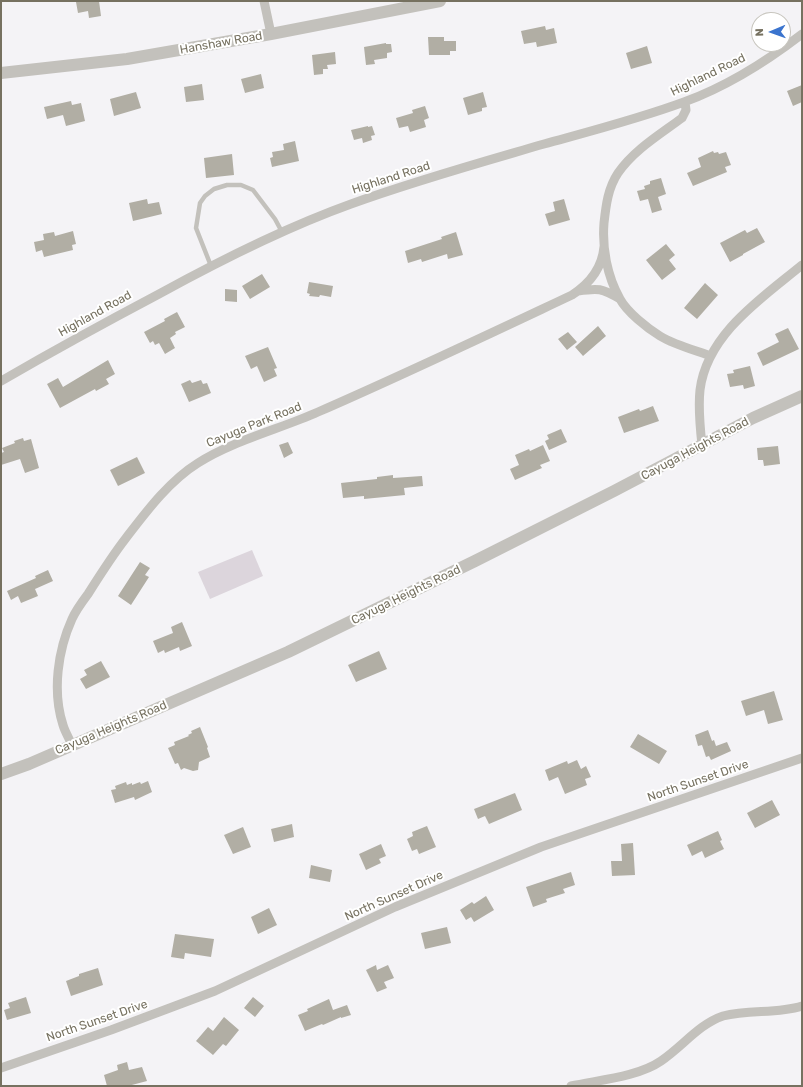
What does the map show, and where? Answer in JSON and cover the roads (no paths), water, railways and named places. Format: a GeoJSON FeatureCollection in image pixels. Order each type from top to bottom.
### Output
{"type":"FeatureCollection","features":[{"type":"Feature","properties":{"kind":"street"},"geometry":{"type":"LineString","coordinates":[[264,1],[271,34]]}},
{"type":"Feature","properties":{"kind":"street","name":"Hanshaw Road"},"geometry":{"type":"LineString","coordinates":[[1,73],[127,59],[271,34],[440,1]]}},
{"type":"Feature","properties":{"kind":"street","name":"Highland Road"},"geometry":{"type":"LineString","coordinates":[[1,381],[76,338],[211,266],[282,232],[349,205],[448,172],[630,120],[685,102],[740,75],[802,34]]}},
{"type":"Feature","properties":{"kind":"street"},"geometry":{"type":"LineString","coordinates":[[685,102],[686,110],[682,118],[639,150],[617,174],[609,192],[606,207],[604,247],[609,274],[620,300],[642,323],[661,336],[710,356]]}},
{"type":"Feature","properties":{"kind":"street","name":"Cayuga Park Road"},"geometry":{"type":"LineString","coordinates":[[72,745],[62,722],[58,703],[58,671],[64,641],[72,617],[120,546],[147,510],[177,480],[195,464],[222,450],[316,413],[466,345],[578,291],[594,277],[600,264],[604,247]]}},
{"type":"Feature","properties":{"kind":"street"},"geometry":{"type":"LineString","coordinates":[[702,445],[699,422],[700,389],[710,356],[716,345],[731,327],[762,298],[802,265]]}},
{"type":"Feature","properties":{"kind":"street","name":"Cayuga Park Road"},"geometry":{"type":"LineString","coordinates":[[578,291],[602,289],[620,300]]}},
{"type":"Feature","properties":{"kind":"street","name":"Cayuga Heights Road"},"geometry":{"type":"LineString","coordinates":[[1,774],[29,764],[295,649],[614,491],[753,418],[802,396]]}},
{"type":"Feature","properties":{"kind":"street","name":"North Sunset Drive"},"geometry":{"type":"LineString","coordinates":[[1,1068],[111,1030],[215,991],[395,907],[541,847],[802,758]]}},
{"type":"Feature","properties":{"kind":"street"},"geometry":{"type":"LineString","coordinates":[[571,1086],[630,1074],[646,1069],[661,1061],[710,1022],[723,1016],[802,1006]]}},
{"type":"Feature","properties":{"kind":"lane"},"geometry":{"type":"LineString","coordinates":[[211,266],[196,228],[200,203],[205,196],[214,189],[227,185],[241,185],[253,190],[275,219],[282,232]]}}]}
